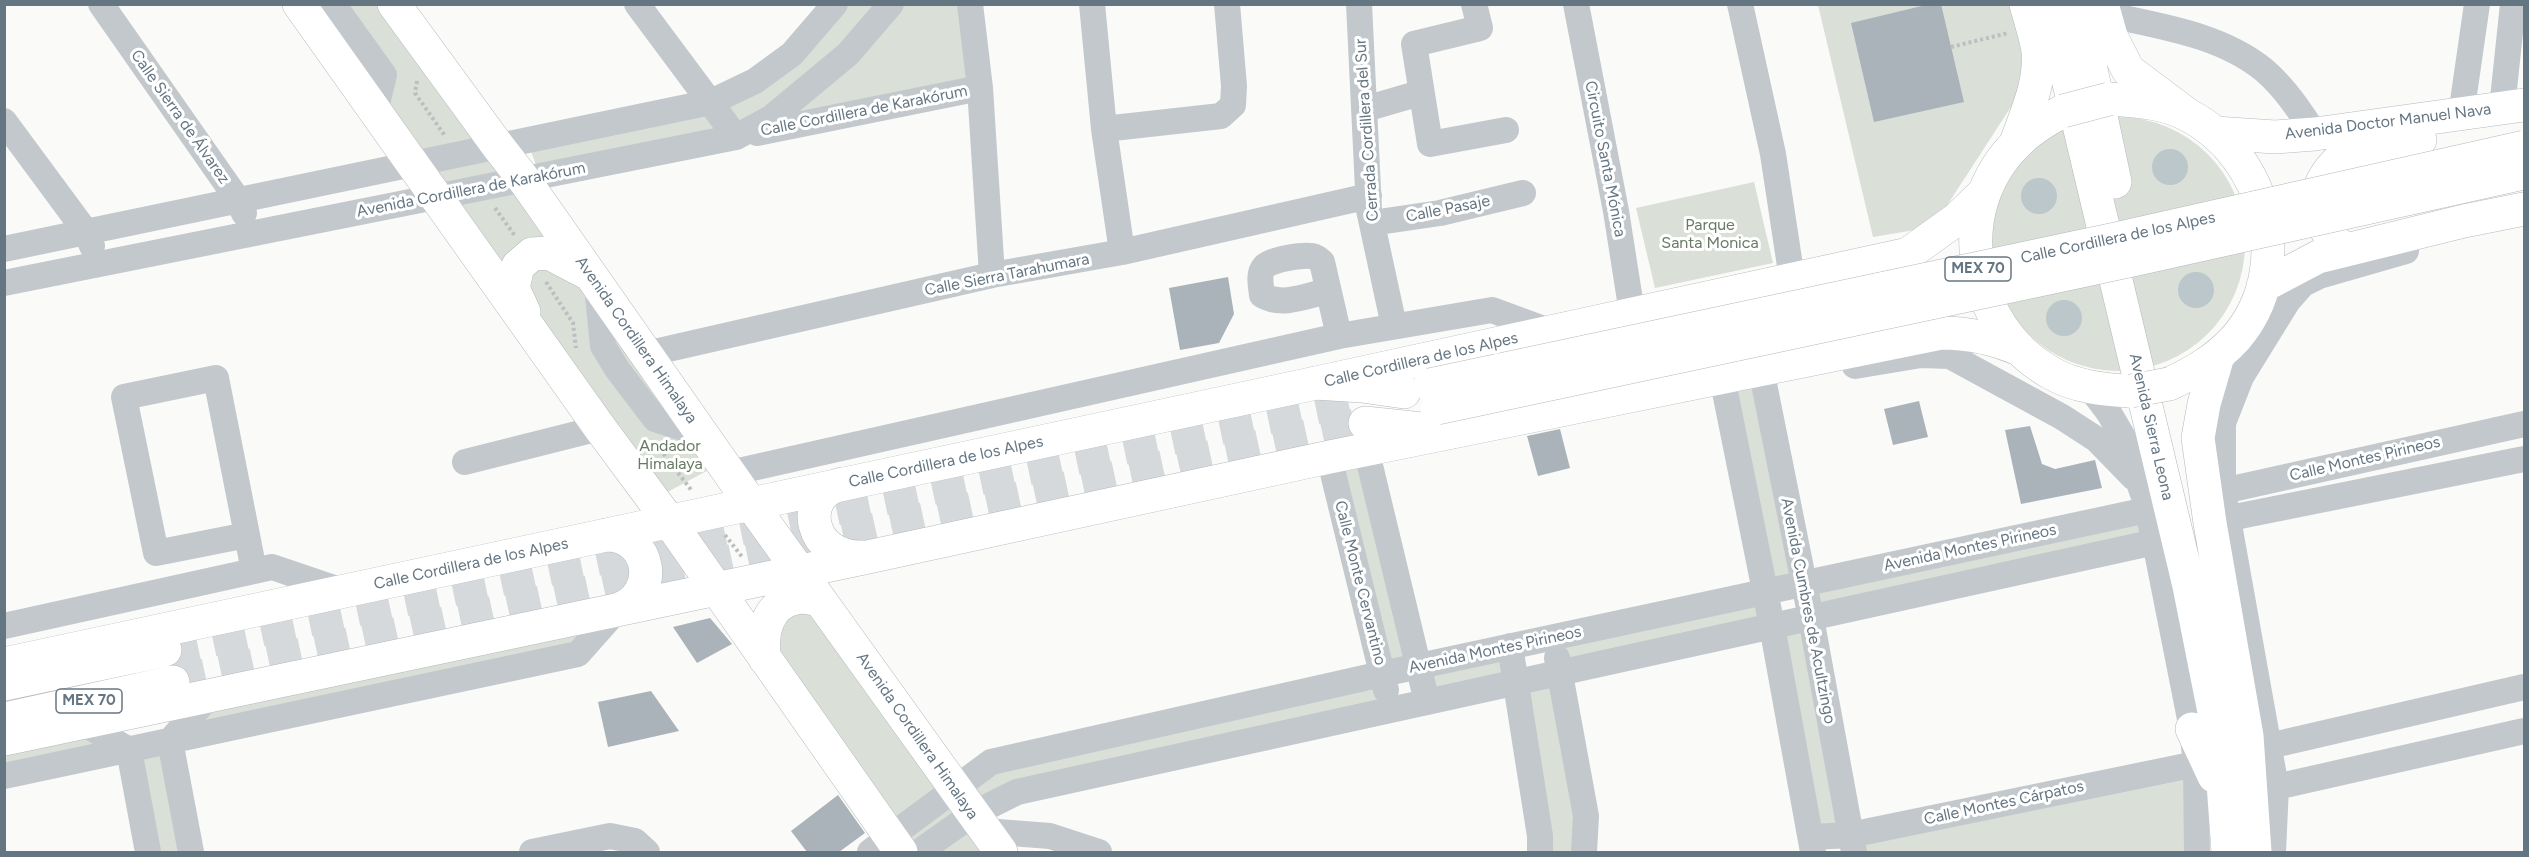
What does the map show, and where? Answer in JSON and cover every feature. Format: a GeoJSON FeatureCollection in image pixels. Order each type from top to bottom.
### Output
{"type":"FeatureCollection","features":[{"type":"Feature","properties":{"kind":"main road"},"geometry":{"type":"LineString","coordinates":[[299,4],[536,339],[669,521],[765,659],[887,848]]}},
{"type":"Feature","properties":{"kind":"main road","name":"Avenida Cordillera Himalaya"},"geometry":{"type":"LineString","coordinates":[[394,4],[525,181],[702,434],[742,470],[751,504],[978,821]]}},
{"type":"Feature","properties":{"kind":"main road"},"geometry":{"type":"LineString","coordinates":[[2095,8],[2128,70],[2215,133],[2244,164],[2262,202],[2269,244],[2263,286],[2253,312],[2238,336],[2218,357],[2195,373],[2169,384],[2131,392],[2090,388],[2052,374],[2019,349],[1997,323],[1983,292],[1976,259],[1976,225],[1985,192],[2016,143],[2038,125],[2063,111],[2109,99],[2149,101],[2188,115]]}},
{"type":"Feature","properties":{"kind":"main road","name":"Avenida Sierra Leona"},"geometry":{"type":"LineString","coordinates":[[2095,8],[2233,737],[2242,852]]}},
{"type":"Feature","properties":{"kind":"main road"},"geometry":{"type":"LineString","coordinates":[[2016,143],[2032,99],[2038,73],[2036,12]]}},
{"type":"Feature","properties":{"kind":"main road","name":"Avenida Sierra Leona"},"geometry":{"type":"LineString","coordinates":[[2036,12],[2189,585],[2220,742],[2228,852]]}},
{"type":"Feature","properties":{"kind":"main road"},"geometry":{"type":"LineString","coordinates":[[2344,250],[2328,235],[2320,221],[2317,202],[2321,184],[2331,166],[2341,158],[2363,151],[2517,111]]}},
{"type":"Feature","properties":{"kind":"main road","name":"Avenida Doctor Manuel Nava"},"geometry":{"type":"LineString","coordinates":[[2215,133],[2275,137],[2461,115],[2517,111]]}},
{"type":"Feature","properties":{"kind":"main road","name":"Calle Cordillera de los Alpes"},"geometry":{"type":"LineString","coordinates":[[4,739],[868,557],[1329,457],[1363,424],[1430,404],[2116,239],[2524,147]]}},
{"type":"Feature","properties":{"kind":"main road","name":"Calle Cordillera de los Alpes"},"geometry":{"type":"LineString","coordinates":[[1430,404],[2112,265],[2524,173]]}},
{"type":"Feature","properties":{"kind":"main road","name":"Calle Cordillera de los Alpes"},"geometry":{"type":"LineString","coordinates":[[4,664],[1908,254],[1957,219],[1985,192]]}},
{"type":"Feature","properties":{"kind":"main road"},"geometry":{"type":"LineString","coordinates":[[2263,286],[2318,257],[2464,220],[2524,209]]}},
{"type":"Feature","properties":{"kind":"main road"},"geometry":{"type":"LineString","coordinates":[[536,339],[513,288],[518,266],[532,254],[549,253],[593,280]]}},
{"type":"Feature","properties":{"kind":"main road"},"geometry":{"type":"LineString","coordinates":[[1908,254],[1937,269],[1947,284],[1950,293],[1948,311],[1941,333]]}},
{"type":"Feature","properties":{"kind":"main road","name":"Calle Cordillera de los Alpes"},"geometry":{"type":"LineString","coordinates":[[1430,404],[1722,377],[1941,333],[1968,333],[1997,340],[2019,349]]}},
{"type":"Feature","properties":{"kind":"main road"},"geometry":{"type":"LineString","coordinates":[[2218,357],[2204,404],[2198,438],[2216,506],[2218,567],[2247,736],[2255,852]]}},
{"type":"Feature","properties":{"kind":"main road"},"geometry":{"type":"LineString","coordinates":[[1316,383],[1362,386],[1430,404]]}},
{"type":"Feature","properties":{"kind":"main road"},"geometry":{"type":"LineString","coordinates":[[842,484],[832,486],[821,499],[815,517],[818,535],[833,552],[845,556],[868,557]]}},
{"type":"Feature","properties":{"kind":"main road"},"geometry":{"type":"LineString","coordinates":[[606,535],[614,535],[631,543],[640,552],[646,569],[643,588],[637,599],[627,607],[617,610]]}},
{"type":"Feature","properties":{"kind":"main road"},"geometry":{"type":"LineString","coordinates":[[2218,567],[2244,613],[2239,688]]}},
{"type":"Feature","properties":{"kind":"main road"},"geometry":{"type":"LineString","coordinates":[[765,659],[762,639],[770,616],[780,606],[797,597],[820,600]]}},
{"type":"Feature","properties":{"kind":"main road","name":"MEX 70"},"geometry":{"type":"LineString","coordinates":[[4,684],[165,650]]}},
{"type":"Feature","properties":{"kind":"main road","name":"MEX 70"},"geometry":{"type":"LineString","coordinates":[[4,719],[173,682]]}},
{"type":"Feature","properties":{"kind":"main road"},"geometry":{"type":"LineString","coordinates":[[2192,729],[2224,796]]}},
{"type":"Feature","properties":{"kind":"street","name":"Calle Sierra de Álvarez"},"geometry":{"type":"LineString","coordinates":[[101,4],[238,200],[253,233]]}},
{"type":"Feature","properties":{"kind":"street"},"geometry":{"type":"LineString","coordinates":[[333,4],[384,75],[375,112]]}},
{"type":"Feature","properties":{"kind":"street"},"geometry":{"type":"LineString","coordinates":[[637,4],[736,137]]}},
{"type":"Feature","properties":{"kind":"street"},"geometry":{"type":"LineString","coordinates":[[4,249],[413,166],[497,145],[711,102],[755,81],[792,54],[835,4]]}},
{"type":"Feature","properties":{"kind":"street","name":"Avenida Cordillera de Karakórum"},"geometry":{"type":"LineString","coordinates":[[4,283],[525,181],[736,137],[771,118],[848,54],[891,4]]}},
{"type":"Feature","properties":{"kind":"street","name":"Calle Cordillera de Karakórum"},"geometry":{"type":"LineString","coordinates":[[736,137],[980,88],[970,4]]}},
{"type":"Feature","properties":{"kind":"street"},"geometry":{"type":"LineString","coordinates":[[1092,4],[1104,129],[1122,252]]}},
{"type":"Feature","properties":{"kind":"street"},"geometry":{"type":"LineString","coordinates":[[1104,129],[1221,116],[1233,105],[1234,86],[1227,4]]}},
{"type":"Feature","properties":{"kind":"street","name":"Cerrada Cordillera del Sur"},"geometry":{"type":"LineString","coordinates":[[1359,4],[1369,196],[1372,223],[1394,326]]}},
{"type":"Feature","properties":{"kind":"street"},"geometry":{"type":"LineString","coordinates":[[1474,4],[1480,28],[1414,44],[1420,93],[1430,144],[1506,130]]}},
{"type":"Feature","properties":{"kind":"street","name":"Circuito Santa Mónica"},"geometry":{"type":"LineString","coordinates":[[1576,4],[1616,212],[1632,314]]}},
{"type":"Feature","properties":{"kind":"street"},"geometry":{"type":"LineString","coordinates":[[1740,4],[1773,154],[1792,279]]}},
{"type":"Feature","properties":{"kind":"street"},"geometry":{"type":"LineString","coordinates":[[2461,115],[2477,4]]}},
{"type":"Feature","properties":{"kind":"street"},"geometry":{"type":"LineString","coordinates":[[2513,4],[2517,111]]}},
{"type":"Feature","properties":{"kind":"street"},"geometry":{"type":"LineString","coordinates":[[2095,8],[2222,45],[2263,69],[2292,99],[2315,134]]}},
{"type":"Feature","properties":{"kind":"street"},"geometry":{"type":"LineString","coordinates":[[980,88],[992,275]]}},
{"type":"Feature","properties":{"kind":"street"},"geometry":{"type":"LineString","coordinates":[[1365,110],[1420,93]]}},
{"type":"Feature","properties":{"kind":"street"},"geometry":{"type":"LineString","coordinates":[[4,121],[86,232],[100,264]]}},
{"type":"Feature","properties":{"kind":"street","name":"Calle Pasaje"},"geometry":{"type":"LineString","coordinates":[[1372,223],[1440,213],[1523,193]]}},
{"type":"Feature","properties":{"kind":"street","name":"Calle Sierra Tarahumara"},"geometry":{"type":"LineString","coordinates":[[646,354],[992,275],[1122,252],[1369,196]]}},
{"type":"Feature","properties":{"kind":"street"},"geometry":{"type":"LineString","coordinates":[[2273,852],[2276,787],[2270,746],[2244,613],[2216,506],[2223,423],[2241,377],[2288,301],[2303,284],[2319,276],[2431,244],[2464,220]]}},
{"type":"Feature","properties":{"kind":"street"},"geometry":{"type":"LineString","coordinates":[[593,280],[603,346],[617,369],[655,419],[702,434]]}},
{"type":"Feature","properties":{"kind":"street"},"geometry":{"type":"LineString","coordinates":[[1328,291],[1339,336]]}},
{"type":"Feature","properties":{"kind":"street","name":"Calle Cordillera de los Alpes"},"geometry":{"type":"LineString","coordinates":[[742,470],[1339,336],[1394,326],[1492,310],[1548,331]]}},
{"type":"Feature","properties":{"kind":"street","name":"Calle Cordillera de los Alpes"},"geometry":{"type":"LineString","coordinates":[[1775,366],[1817,368],[1854,366],[1921,356],[1950,356],[2062,417],[2096,439],[2131,473],[2145,504]]}},
{"type":"Feature","properties":{"kind":"street","name":"Avenida Cumbres de Acultzingo"},"geometry":{"type":"LineString","coordinates":[[1775,366],[1804,583],[1852,844]]}},
{"type":"Feature","properties":{"kind":"street"},"geometry":{"type":"LineString","coordinates":[[1722,377],[1813,845]]}},
{"type":"Feature","properties":{"kind":"street"},"geometry":{"type":"LineString","coordinates":[[247,535],[156,553],[124,397],[216,378],[247,535],[254,571]]}},
{"type":"Feature","properties":{"kind":"street","name":"Avenida Sierra Leona"},"geometry":{"type":"LineString","coordinates":[[2090,388],[2123,437],[2145,504],[2154,542],[2192,729],[2196,764],[2197,852]]}},
{"type":"Feature","properties":{"kind":"street"},"geometry":{"type":"LineString","coordinates":[[1363,424],[1427,702]]}},
{"type":"Feature","properties":{"kind":"street","name":"Calle Montes Pirineos"},"geometry":{"type":"LineString","coordinates":[[2216,506],[2524,424]]}},
{"type":"Feature","properties":{"kind":"street"},"geometry":{"type":"LineString","coordinates":[[465,462],[600,428]]}},
{"type":"Feature","properties":{"kind":"street","name":"Calle Monte Cervantino"},"geometry":{"type":"LineString","coordinates":[[1329,457],[1391,710]]}},
{"type":"Feature","properties":{"kind":"street","name":"Calle Montes Pirineos"},"geometry":{"type":"LineString","coordinates":[[2216,506],[2524,459]]}},
{"type":"Feature","properties":{"kind":"street","name":"Avenida Montes Pirineos"},"geometry":{"type":"LineString","coordinates":[[978,821],[991,762],[1418,666],[1765,592],[2145,504]]}},
{"type":"Feature","properties":{"kind":"street","name":"Avenida Montes Pirineos"},"geometry":{"type":"LineString","coordinates":[[919,852],[978,821],[1017,792],[2154,542]]}},
{"type":"Feature","properties":{"kind":"street"},"geometry":{"type":"LineString","coordinates":[[4,626],[272,567],[343,591]]}},
{"type":"Feature","properties":{"kind":"street"},"geometry":{"type":"LineString","coordinates":[[4,776],[578,654],[617,610]]}},
{"type":"Feature","properties":{"kind":"street"},"geometry":{"type":"LineString","coordinates":[[1553,637],[1586,816],[1584,852]]}},
{"type":"Feature","properties":{"kind":"street"},"geometry":{"type":"LineString","coordinates":[[1510,646],[1540,836],[1540,852]]}},
{"type":"Feature","properties":{"kind":"street"},"geometry":{"type":"LineString","coordinates":[[2270,746],[2524,687]]}},
{"type":"Feature","properties":{"kind":"street"},"geometry":{"type":"LineString","coordinates":[[170,741],[209,696]]}},
{"type":"Feature","properties":{"kind":"street"},"geometry":{"type":"LineString","coordinates":[[83,723],[129,750],[148,852]]}},
{"type":"Feature","properties":{"kind":"street"},"geometry":{"type":"LineString","coordinates":[[2276,787],[2524,731]]}},
{"type":"Feature","properties":{"kind":"street"},"geometry":{"type":"LineString","coordinates":[[170,741],[191,852]]}},
{"type":"Feature","properties":{"kind":"street","name":"Calle Montes Cárpatos"},"geometry":{"type":"LineString","coordinates":[[1813,845],[1852,844],[2196,764]]}},
{"type":"Feature","properties":{"kind":"street"},"geometry":{"type":"LineString","coordinates":[[978,821],[1050,836],[1099,852]]}},
{"type":"Feature","properties":{"kind":"street","name":"Avenida Montes Pirineos"},"geometry":{"type":"LineString","coordinates":[[887,848],[978,821]]}},
{"type":"Feature","properties":{"kind":"street"},"geometry":{"type":"LineString","coordinates":[[532,852],[610,836],[635,841],[647,852]]}},
{"type":"Feature","properties":{"kind":"path"},"geometry":{"type":"LineString","coordinates":[[1951,47],[2036,12]]}},
{"type":"Feature","properties":{"kind":"green space","name":"Andador Himalaya"},"geometry":{"type":"Polygon","coordinates":[[[314,5],[382,5],[714,467],[662,495],[314,5]]]}},
{"type":"Feature","properties":{"kind":"green space"},"geometry":{"type":"Polygon","coordinates":[[[847,5],[965,5],[974,85],[537,168],[528,143],[721,104],[847,5]]]}},
{"type":"Feature","properties":{"kind":"green space"},"geometry":{"type":"Polygon","coordinates":[[[1818,5],[2014,5],[2031,76],[1933,227],[1873,237],[1818,5]]]}},
{"type":"Feature","properties":{"kind":"green space"},"geometry":{"type":"Polygon","coordinates":[[[2118,117],[2155,122],[2189,138],[2208,154],[2224,173],[2240,207],[2245,244],[2240,281],[2224,315],[2208,334],[2189,350],[2155,366],[2118,371],[2081,366],[2047,350],[2028,334],[2012,315],[1996,281],[1991,244],[1996,207],[2012,173],[2028,154],[2047,138],[2081,122],[2118,117]]]}},
{"type":"Feature","properties":{"kind":"green space","name":"Parque Santa Monica"},"geometry":{"type":"Polygon","coordinates":[[[1754,182],[1773,263],[1655,288],[1636,208],[1754,182]]]}},
{"type":"Feature","properties":{"kind":"green space"},"geometry":{"type":"Polygon","coordinates":[[[1761,369],[1804,583],[1765,592],[1722,377],[1761,369]]]}},
{"type":"Feature","properties":{"kind":"green space"},"geometry":{"type":"Polygon","coordinates":[[[1366,449],[1418,666],[1382,674],[1329,457],[1366,449]]]}},
{"type":"Feature","properties":{"kind":"green space"},"geometry":{"type":"Polygon","coordinates":[[[2147,510],[2155,542],[1811,618],[1804,583],[2147,510]]]}},
{"type":"Feature","properties":{"kind":"green space"},"geometry":{"type":"Polygon","coordinates":[[[1765,592],[1772,626],[1811,618],[1850,835],[2196,764],[2197,852],[1854,852],[1812,837],[1772,627],[1560,673],[1584,852],[1540,852],[1516,682],[1559,673],[1553,637],[1765,592]]]}},
{"type":"Feature","properties":{"kind":"green space"},"geometry":{"type":"Polygon","coordinates":[[[819,609],[994,852],[919,852],[772,647],[774,634],[793,611],[819,609]]]}},
{"type":"Feature","properties":{"kind":"green space"},"geometry":{"type":"Polygon","coordinates":[[[592,629],[573,646],[198,724],[211,710],[592,629]]]}},
{"type":"Feature","properties":{"kind":"green space"},"geometry":{"type":"Polygon","coordinates":[[[1510,646],[1516,682],[1427,702],[1418,666],[1510,646]]]}},
{"type":"Feature","properties":{"kind":"green space"},"geometry":{"type":"Polygon","coordinates":[[[1382,674],[1391,710],[973,814],[955,789],[991,762],[1382,674]]]}},
{"type":"Feature","properties":{"kind":"green space"},"geometry":{"type":"Polygon","coordinates":[[[85,734],[106,746],[5,768],[4,753],[85,734]]]}},
{"type":"Feature","properties":{"kind":"green space"},"geometry":{"type":"Polygon","coordinates":[[[169,737],[191,852],[148,852],[129,750],[169,737]]]}},
{"type":"Feature","properties":{"kind":"shaded area"},"geometry":{"type":"Polygon","coordinates":[[[2170,149],[2183,154],[2188,167],[2183,180],[2170,185],[2157,180],[2152,167],[2157,154],[2170,149]]]}},
{"type":"Feature","properties":{"kind":"shaded area"},"geometry":{"type":"Polygon","coordinates":[[[2039,178],[2052,183],[2057,196],[2052,209],[2039,214],[2026,209],[2021,196],[2026,183],[2039,178]]]}},
{"type":"Feature","properties":{"kind":"shaded area"},"geometry":{"type":"Polygon","coordinates":[[[2196,272],[2209,277],[2214,290],[2209,303],[2196,308],[2183,303],[2178,290],[2183,277],[2196,272]]]}},
{"type":"Feature","properties":{"kind":"shaded area"},"geometry":{"type":"Polygon","coordinates":[[[2064,300],[2077,305],[2082,318],[2077,331],[2064,336],[2051,331],[2046,318],[2051,305],[2064,300]]]}},
{"type":"Feature","properties":{"kind":"building"},"geometry":{"type":"Polygon","coordinates":[[[1930,4],[1941,4],[1964,102],[1874,122],[1851,23],[1930,4]]]}},
{"type":"Feature","properties":{"kind":"building"},"geometry":{"type":"Polygon","coordinates":[[[1228,277],[1234,314],[1219,343],[1180,350],[1169,288],[1228,277]]]}},
{"type":"Feature","properties":{"kind":"building"},"geometry":{"type":"Polygon","coordinates":[[[1919,401],[1928,437],[1893,445],[1884,409],[1919,401]]]}},
{"type":"Feature","properties":{"kind":"building"},"geometry":{"type":"Polygon","coordinates":[[[2030,426],[2042,464],[2055,469],[2095,460],[2102,488],[2021,504],[2005,430],[2030,426]]]}},
{"type":"Feature","properties":{"kind":"building"},"geometry":{"type":"Polygon","coordinates":[[[1560,429],[1570,468],[1538,476],[1527,436],[1560,429]]]}},
{"type":"Feature","properties":{"kind":"building"},"geometry":{"type":"Polygon","coordinates":[[[710,618],[732,644],[697,663],[673,627],[710,618]]]}},
{"type":"Feature","properties":{"kind":"building"},"geometry":{"type":"Polygon","coordinates":[[[651,691],[679,731],[608,747],[598,702],[651,691]]]}},
{"type":"Feature","properties":{"kind":"building"},"geometry":{"type":"Polygon","coordinates":[[[838,795],[865,833],[839,852],[807,852],[791,831],[838,795]]]}},
{"type":"Feature","properties":{"kind":"tunnel"},"geometry":{"type":"LineString","coordinates":[[165,650],[1359,399]]}},
{"type":"Feature","properties":{"kind":"tunnel"},"geometry":{"type":"LineString","coordinates":[[173,682],[1365,423]]}}]}
